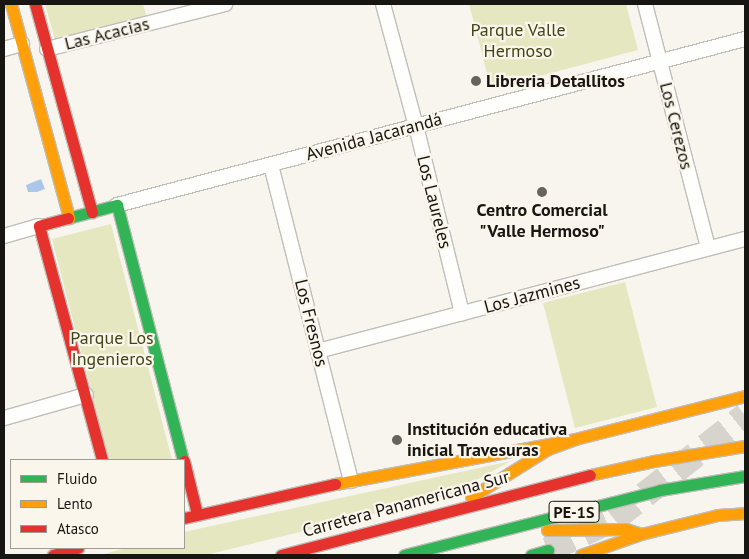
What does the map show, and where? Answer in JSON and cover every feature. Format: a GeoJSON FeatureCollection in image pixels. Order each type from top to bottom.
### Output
{"type":"FeatureCollection","features":[{"type":"Feature","properties":{"kind":"main road"},"geometry":{"type":"LineString","coordinates":[[11,4],[69,218]]}},
{"type":"Feature","properties":{"kind":"main road"},"geometry":{"type":"LineString","coordinates":[[35,4],[92,212]]}},
{"type":"Feature","properties":{"kind":"main road"},"geometry":{"type":"LineString","coordinates":[[117,205],[183,459]]}},
{"type":"Feature","properties":{"kind":"main road","name":"Avenida Jacarandá"},"geometry":{"type":"LineString","coordinates":[[39,226],[117,205]]}},
{"type":"Feature","properties":{"kind":"main road"},"geometry":{"type":"LineString","coordinates":[[39,226],[102,459]]}},
{"type":"Feature","properties":{"kind":"main road"},"geometry":{"type":"LineString","coordinates":[[185,518],[351,481],[575,439],[745,396]]}},
{"type":"Feature","properties":{"kind":"main road"},"geometry":{"type":"LineString","coordinates":[[449,511],[548,449],[575,439]]}},
{"type":"Feature","properties":{"kind":"main road","name":"Carretera Panamericana Sur"},"geometry":{"type":"LineString","coordinates":[[281,555],[620,468],[745,446]]}},
{"type":"Feature","properties":{"kind":"main road"},"geometry":{"type":"LineString","coordinates":[[185,465],[197,514]]}},
{"type":"Feature","properties":{"kind":"main road","name":"PE-1S"},"geometry":{"type":"LineString","coordinates":[[404,555],[660,490],[745,476]]}},
{"type":"Feature","properties":{"kind":"main road"},"geometry":{"type":"LineString","coordinates":[[582,555],[641,534],[712,516],[745,512]]}},
{"type":"Feature","properties":{"kind":"main road"},"geometry":{"type":"LineString","coordinates":[[467,538],[571,528],[626,529],[641,534]]}},
{"type":"Feature","properties":{"kind":"main road"},"geometry":{"type":"LineString","coordinates":[[53,555],[74,549]]}},
{"type":"Feature","properties":{"kind":"main road"},"geometry":{"type":"LineString","coordinates":[[531,555],[548,550]]}},
{"type":"Feature","properties":{"kind":"street","name":"Las Acacias"},"geometry":{"type":"LineString","coordinates":[[48,49],[221,4]]}},
{"type":"Feature","properties":{"kind":"street","name":"Los Laureles"},"geometry":{"type":"LineString","coordinates":[[383,4],[416,126],[462,313]]}},
{"type":"Feature","properties":{"kind":"street","name":"Los Cerezos"},"geometry":{"type":"LineString","coordinates":[[645,4],[708,248]]}},
{"type":"Feature","properties":{"kind":"street","name":"Avenida Jacarandá"},"geometry":{"type":"LineString","coordinates":[[117,205],[745,40]]}},
{"type":"Feature","properties":{"kind":"street"},"geometry":{"type":"LineString","coordinates":[[4,49],[22,44]]}},
{"type":"Feature","properties":{"kind":"street","name":"Los Fresnos"},"geometry":{"type":"LineString","coordinates":[[271,165],[351,481]]}},
{"type":"Feature","properties":{"kind":"street","name":"Avenida Jacarandá"},"geometry":{"type":"LineString","coordinates":[[4,236],[39,226]]}},
{"type":"Feature","properties":{"kind":"street","name":"Los Jazmines"},"geometry":{"type":"LineString","coordinates":[[318,351],[745,239]]}},
{"type":"Feature","properties":{"kind":"street"},"geometry":{"type":"LineString","coordinates":[[4,418],[86,395]]}},
{"type":"Feature","properties":{"kind":"green space"},"geometry":{"type":"Polygon","coordinates":[[[45,4],[143,4],[147,19],[55,40],[45,4]]]}},
{"type":"Feature","properties":{"kind":"green space","name":"Parque Valle Hermoso"},"geometry":{"type":"Polygon","coordinates":[[[469,4],[626,4],[638,50],[491,89],[469,4]]]}},
{"type":"Feature","properties":{"kind":"green space","name":"Parque Los Ingenieros"},"geometry":{"type":"Polygon","coordinates":[[[111,224],[172,459],[109,459],[52,239],[111,224]]]}},
{"type":"Feature","properties":{"kind":"green space"},"geometry":{"type":"Polygon","coordinates":[[[625,282],[657,407],[575,428],[543,303],[625,282]]]}},
{"type":"Feature","properties":{"kind":"green space"},"geometry":{"type":"Polygon","coordinates":[[[511,461],[450,495],[206,555],[101,555],[122,549],[185,549],[185,532],[511,461]]]}},
{"type":"Feature","properties":{"kind":"water"},"geometry":{"type":"Polygon","coordinates":[[[41,179],[45,189],[37,192],[28,192],[26,185],[41,179]]]}},
{"type":"Feature","properties":{"kind":"tunnel"},"geometry":{"type":"LineString","coordinates":[[548,550],[614,519],[745,416]]}},
{"type":"Feature","properties":{"kind":"traffic: fast"},"geometry":{"type":"LineString","coordinates":[[68,218],[117,205],[183,459]]}},
{"type":"Feature","properties":{"kind":"traffic: fast"},"geometry":{"type":"LineString","coordinates":[[404,555],[660,490],[745,476]]}},
{"type":"Feature","properties":{"kind":"traffic: fast"},"geometry":{"type":"LineString","coordinates":[[531,555],[548,550]]}},
{"type":"Feature","properties":{"kind":"traffic: slow"},"geometry":{"type":"LineString","coordinates":[[11,4],[69,218]]}},
{"type":"Feature","properties":{"kind":"traffic: slow"},"geometry":{"type":"LineString","coordinates":[[335,484],[575,439],[745,396]]}},
{"type":"Feature","properties":{"kind":"traffic: slow"},"geometry":{"type":"LineString","coordinates":[[471,497],[548,449],[575,439]]}},
{"type":"Feature","properties":{"kind":"traffic: slow"},"geometry":{"type":"LineString","coordinates":[[590,475],[654,461],[745,446]]}},
{"type":"Feature","properties":{"kind":"traffic: slow"},"geometry":{"type":"LineString","coordinates":[[581,555],[641,534],[718,515],[745,513]]}},
{"type":"Feature","properties":{"kind":"traffic: slow"},"geometry":{"type":"LineString","coordinates":[[547,530],[626,529],[641,534]]}},
{"type":"Feature","properties":{"kind":"traffic: jam"},"geometry":{"type":"LineString","coordinates":[[35,4],[92,212]]}},
{"type":"Feature","properties":{"kind":"traffic: jam"},"geometry":{"type":"LineString","coordinates":[[68,218],[39,226],[102,459]]}},
{"type":"Feature","properties":{"kind":"traffic: jam"},"geometry":{"type":"LineString","coordinates":[[185,465],[197,514]]}},
{"type":"Feature","properties":{"kind":"traffic: jam"},"geometry":{"type":"LineString","coordinates":[[281,555],[590,475]]}},
{"type":"Feature","properties":{"kind":"traffic: jam"},"geometry":{"type":"LineString","coordinates":[[185,518],[335,484]]}},
{"type":"Feature","properties":{"kind":"traffic: jam"},"geometry":{"type":"LineString","coordinates":[[53,555],[74,549]]}},
{"type":"Feature","properties":{"kind":"place","name":"Libreria Detallitos"},"geometry":{"type":"Point","coordinates":[476,81]}},
{"type":"Feature","properties":{"kind":"place","name":"Centro Comercial \"Valle Hermoso\""},"geometry":{"type":"Point","coordinates":[542,192]}},
{"type":"Feature","properties":{"kind":"place","name":"Institución educativa inicial Travesuras"},"geometry":{"type":"Point","coordinates":[397,440]}}]}
